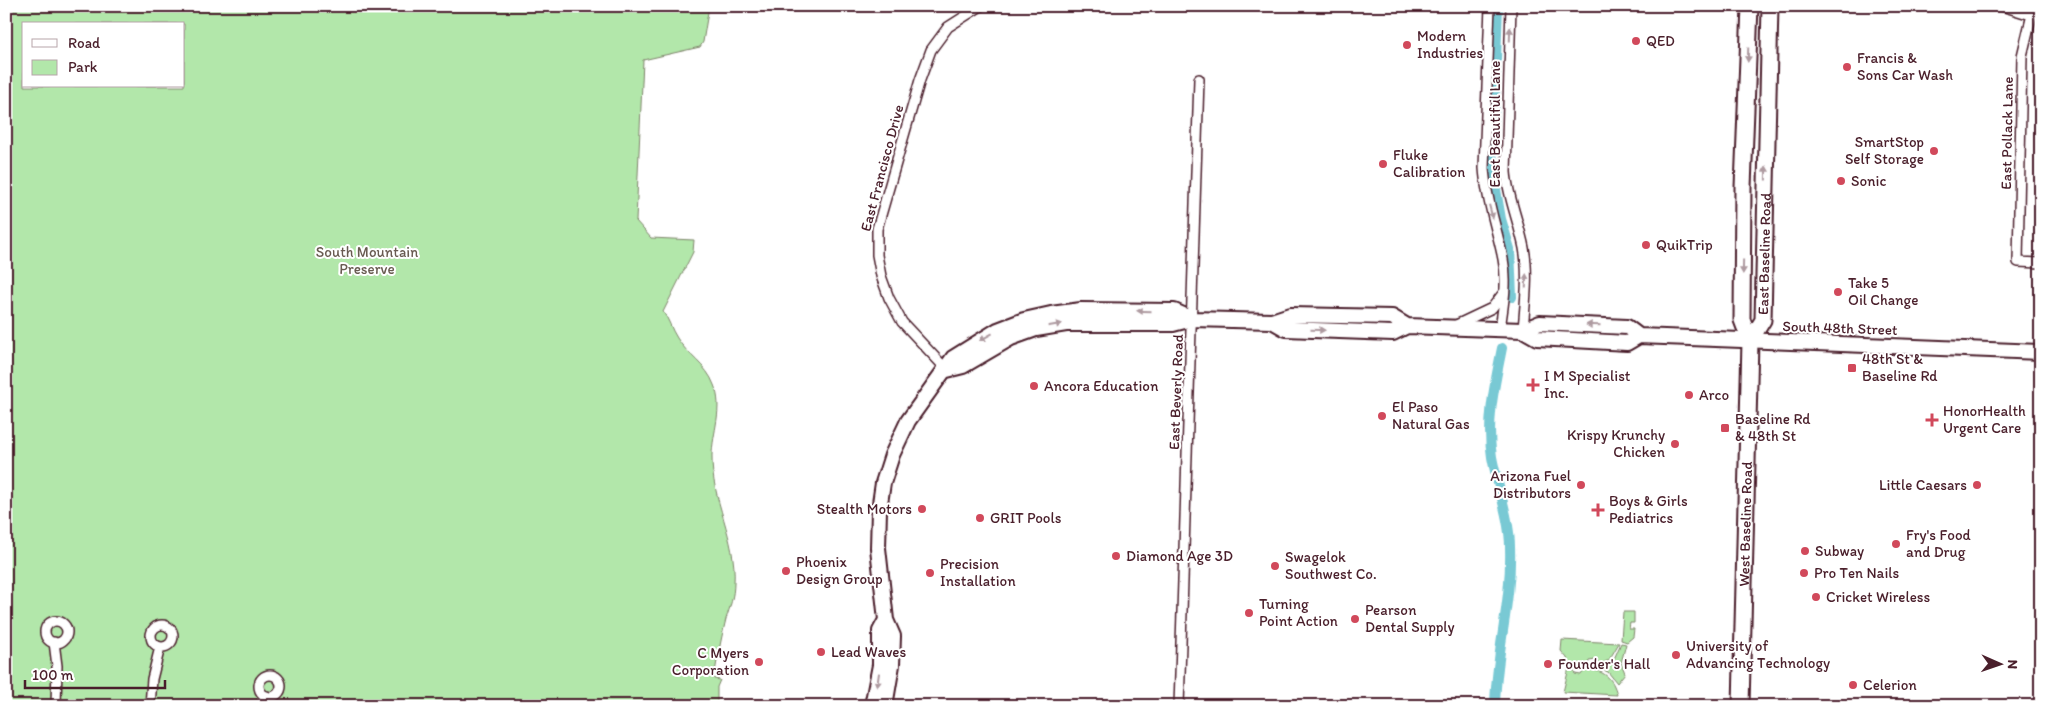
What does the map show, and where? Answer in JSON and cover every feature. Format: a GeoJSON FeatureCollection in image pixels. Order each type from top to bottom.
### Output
{"type":"FeatureCollection","features":[{"type":"Feature","properties":{"kind":"main road","name":"East Baseline Road"},"geometry":{"type":"LineString","coordinates":[[1750,6],[1743,187],[1742,320],[1750,341]]}},
{"type":"Feature","properties":{"kind":"main road","name":"East Baseline Road"},"geometry":{"type":"LineString","coordinates":[[1750,341],[1762,320],[1770,6]]}},
{"type":"Feature","properties":{"kind":"main road","name":"South 48th Street"},"geometry":{"type":"LineString","coordinates":[[884,706],[892,664],[893,636],[886,620],[878,548],[879,510],[886,472],[908,421],[924,396],[946,370],[953,358],[991,334],[1024,320],[1081,310],[1174,311],[1192,319],[1272,321],[1290,315],[1392,317],[1407,326],[1523,330],[1540,323],[1627,327],[1639,336],[2041,352]]}},
{"type":"Feature","properties":{"kind":"main road","name":"West Baseline Road"},"geometry":{"type":"LineString","coordinates":[[1740,706],[1750,341]]}},
{"type":"Feature","properties":{"kind":"main road","name":"South 48th Street"},"geometry":{"type":"LineString","coordinates":[[872,706],[880,665],[880,630],[886,620]]}},
{"type":"Feature","properties":{"kind":"street","name":"East Francisco Drive"},"geometry":{"type":"LineString","coordinates":[[946,370],[902,322],[889,298],[881,276],[877,255],[878,228],[920,80],[931,50],[948,27],[981,6]]}},
{"type":"Feature","properties":{"kind":"street","name":"East Beautiful Lane"},"geometry":{"type":"LineString","coordinates":[[1490,6],[1484,168],[1486,194],[1504,260],[1505,290],[1500,329]]}},
{"type":"Feature","properties":{"kind":"street","name":"East Beautiful Lane"},"geometry":{"type":"LineString","coordinates":[[1511,6],[1506,172],[1509,195],[1520,233],[1526,266],[1523,330]]}},
{"type":"Feature","properties":{"kind":"street"},"geometry":{"type":"LineString","coordinates":[[2002,6],[2033,10]]}},
{"type":"Feature","properties":{"kind":"street","name":"East Pollack Lane"},"geometry":{"type":"LineString","coordinates":[[2033,10],[2022,56],[2018,262],[2041,263]]}},
{"type":"Feature","properties":{"kind":"street","name":"East Beverly Road"},"geometry":{"type":"LineString","coordinates":[[1179,706],[1199,79]]}},
{"type":"Feature","properties":{"kind":"street"},"geometry":{"type":"LineString","coordinates":[[1449,328],[1492,308],[1505,290]]}},
{"type":"Feature","properties":{"kind":"street"},"geometry":{"type":"LineString","coordinates":[[54,642],[57,666],[56,706]]}},
{"type":"Feature","properties":{"kind":"street"},"geometry":{"type":"LineString","coordinates":[[150,706],[152,679],[160,647]]}},
{"type":"Feature","properties":{"kind":"street"},"geometry":{"type":"LineString","coordinates":[[261,706],[267,696]]}},
{"type":"Feature","properties":{"kind":"green space","name":"South Mountain Preserve"},"geometry":{"type":"Polygon","coordinates":[[[6,6],[709,6],[703,42],[700,47],[643,60],[636,221],[651,238],[694,240],[693,252],[663,312],[681,344],[711,378],[717,394],[718,412],[712,447],[713,472],[715,488],[732,551],[734,583],[733,597],[722,634],[714,679],[720,680],[717,687],[717,706],[6,706],[6,6]]]}},
{"type":"Feature","properties":{"kind":"green space"},"geometry":{"type":"Polygon","coordinates":[[[1623,612],[1634,612],[1634,623],[1630,623],[1629,629],[1634,629],[1633,637],[1627,642],[1621,640],[1623,612]]]}},
{"type":"Feature","properties":{"kind":"green space"},"geometry":{"type":"Polygon","coordinates":[[[1562,640],[1619,643],[1609,660],[1599,665],[1596,660],[1589,661],[1587,666],[1569,665],[1567,658],[1561,651],[1562,640]]]}},
{"type":"Feature","properties":{"kind":"green space"},"geometry":{"type":"Polygon","coordinates":[[[1621,643],[1626,644],[1621,663],[1625,673],[1617,683],[1608,672],[1598,668],[1614,659],[1621,643]]]}},
{"type":"Feature","properties":{"kind":"green space"},"geometry":{"type":"Polygon","coordinates":[[[1569,668],[1573,668],[1575,674],[1581,675],[1585,669],[1602,673],[1613,683],[1617,695],[1563,692],[1569,668]]]}},
{"type":"Feature","properties":{"kind":"waterway"},"geometry":{"type":"LineString","coordinates":[[1498,6],[1492,166],[1501,219],[1510,249],[1512,297]]}},
{"type":"Feature","properties":{"kind":"waterway"},"geometry":{"type":"LineString","coordinates":[[1495,706],[1510,567],[1508,525],[1490,443],[1492,402],[1502,348]]}},
{"type":"Feature","properties":{"kind":"place","name":"QED"},"geometry":{"type":"Point","coordinates":[1636,41]}},
{"type":"Feature","properties":{"kind":"place","name":"Modern Industries"},"geometry":{"type":"Point","coordinates":[1407,45]}},
{"type":"Feature","properties":{"kind":"place","name":"Francis & Sons Car Wash"},"geometry":{"type":"Point","coordinates":[1847,67]}},
{"type":"Feature","properties":{"kind":"place","name":"SmartStop Self Storage"},"geometry":{"type":"Point","coordinates":[1934,151]}},
{"type":"Feature","properties":{"kind":"place","name":"Fluke Calibration"},"geometry":{"type":"Point","coordinates":[1383,164]}},
{"type":"Feature","properties":{"kind":"place","name":"Sonic"},"geometry":{"type":"Point","coordinates":[1841,181]}},
{"type":"Feature","properties":{"kind":"place","name":"QuikTrip"},"geometry":{"type":"Point","coordinates":[1646,245]}},
{"type":"Feature","properties":{"kind":"place","name":"Take 5 Oil Change"},"geometry":{"type":"Point","coordinates":[1838,292]}},
{"type":"Feature","properties":{"kind":"place","name":"48th St & Baseline Rd"},"geometry":{"type":"Point","coordinates":[1852,368]}},
{"type":"Feature","properties":{"kind":"place","name":"I M Specialist Inc."},"geometry":{"type":"Point","coordinates":[1533,385]}},
{"type":"Feature","properties":{"kind":"place","name":"Ancora Education"},"geometry":{"type":"Point","coordinates":[1034,386]}},
{"type":"Feature","properties":{"kind":"place","name":"Arco"},"geometry":{"type":"Point","coordinates":[1689,395]}},
{"type":"Feature","properties":{"kind":"place","name":"El Paso Natural Gas"},"geometry":{"type":"Point","coordinates":[1382,416]}},
{"type":"Feature","properties":{"kind":"place","name":"HonorHealth Urgent Care"},"geometry":{"type":"Point","coordinates":[1932,420]}},
{"type":"Feature","properties":{"kind":"place","name":"Baseline Rd & 48th St"},"geometry":{"type":"Point","coordinates":[1725,428]}},
{"type":"Feature","properties":{"kind":"place","name":"Krispy Krunchy Chicken"},"geometry":{"type":"Point","coordinates":[1675,444]}},
{"type":"Feature","properties":{"kind":"place","name":"Arizona Fuel Distributors"},"geometry":{"type":"Point","coordinates":[1581,485]}},
{"type":"Feature","properties":{"kind":"place","name":"Little Caesars"},"geometry":{"type":"Point","coordinates":[1977,485]}},
{"type":"Feature","properties":{"kind":"place","name":"Stealth Motors"},"geometry":{"type":"Point","coordinates":[922,509]}},
{"type":"Feature","properties":{"kind":"place","name":"Boys & Girls Pediatrics"},"geometry":{"type":"Point","coordinates":[1598,510]}},
{"type":"Feature","properties":{"kind":"place","name":"GRIT Pools"},"geometry":{"type":"Point","coordinates":[980,518]}},
{"type":"Feature","properties":{"kind":"place","name":"Fry's Food and Drug"},"geometry":{"type":"Point","coordinates":[1896,544]}},
{"type":"Feature","properties":{"kind":"place","name":"Subway"},"geometry":{"type":"Point","coordinates":[1805,551]}},
{"type":"Feature","properties":{"kind":"place","name":"Diamond Age 3D"},"geometry":{"type":"Point","coordinates":[1116,556]}},
{"type":"Feature","properties":{"kind":"place","name":"Swagelok Southwest Co."},"geometry":{"type":"Point","coordinates":[1275,566]}},
{"type":"Feature","properties":{"kind":"place","name":"Phoenix Design Group"},"geometry":{"type":"Point","coordinates":[786,571]}},
{"type":"Feature","properties":{"kind":"place","name":"Precision Installation"},"geometry":{"type":"Point","coordinates":[930,573]}},
{"type":"Feature","properties":{"kind":"place","name":"Pro Ten Nails"},"geometry":{"type":"Point","coordinates":[1804,573]}},
{"type":"Feature","properties":{"kind":"place","name":"Cricket Wireless"},"geometry":{"type":"Point","coordinates":[1816,597]}},
{"type":"Feature","properties":{"kind":"place","name":"Turning Point Action"},"geometry":{"type":"Point","coordinates":[1249,613]}},
{"type":"Feature","properties":{"kind":"place","name":"Pearson Dental Supply"},"geometry":{"type":"Point","coordinates":[1355,619]}},
{"type":"Feature","properties":{"kind":"place","name":"Lead Waves"},"geometry":{"type":"Point","coordinates":[821,652]}},
{"type":"Feature","properties":{"kind":"place","name":"University of Advancing Technology"},"geometry":{"type":"Point","coordinates":[1676,655]}},
{"type":"Feature","properties":{"kind":"place","name":"C Myers Corporation"},"geometry":{"type":"Point","coordinates":[759,662]}},
{"type":"Feature","properties":{"kind":"place","name":"Founder's Hall"},"geometry":{"type":"Point","coordinates":[1548,664]}},
{"type":"Feature","properties":{"kind":"place","name":"Celerion"},"geometry":{"type":"Point","coordinates":[1853,685]}}]}
